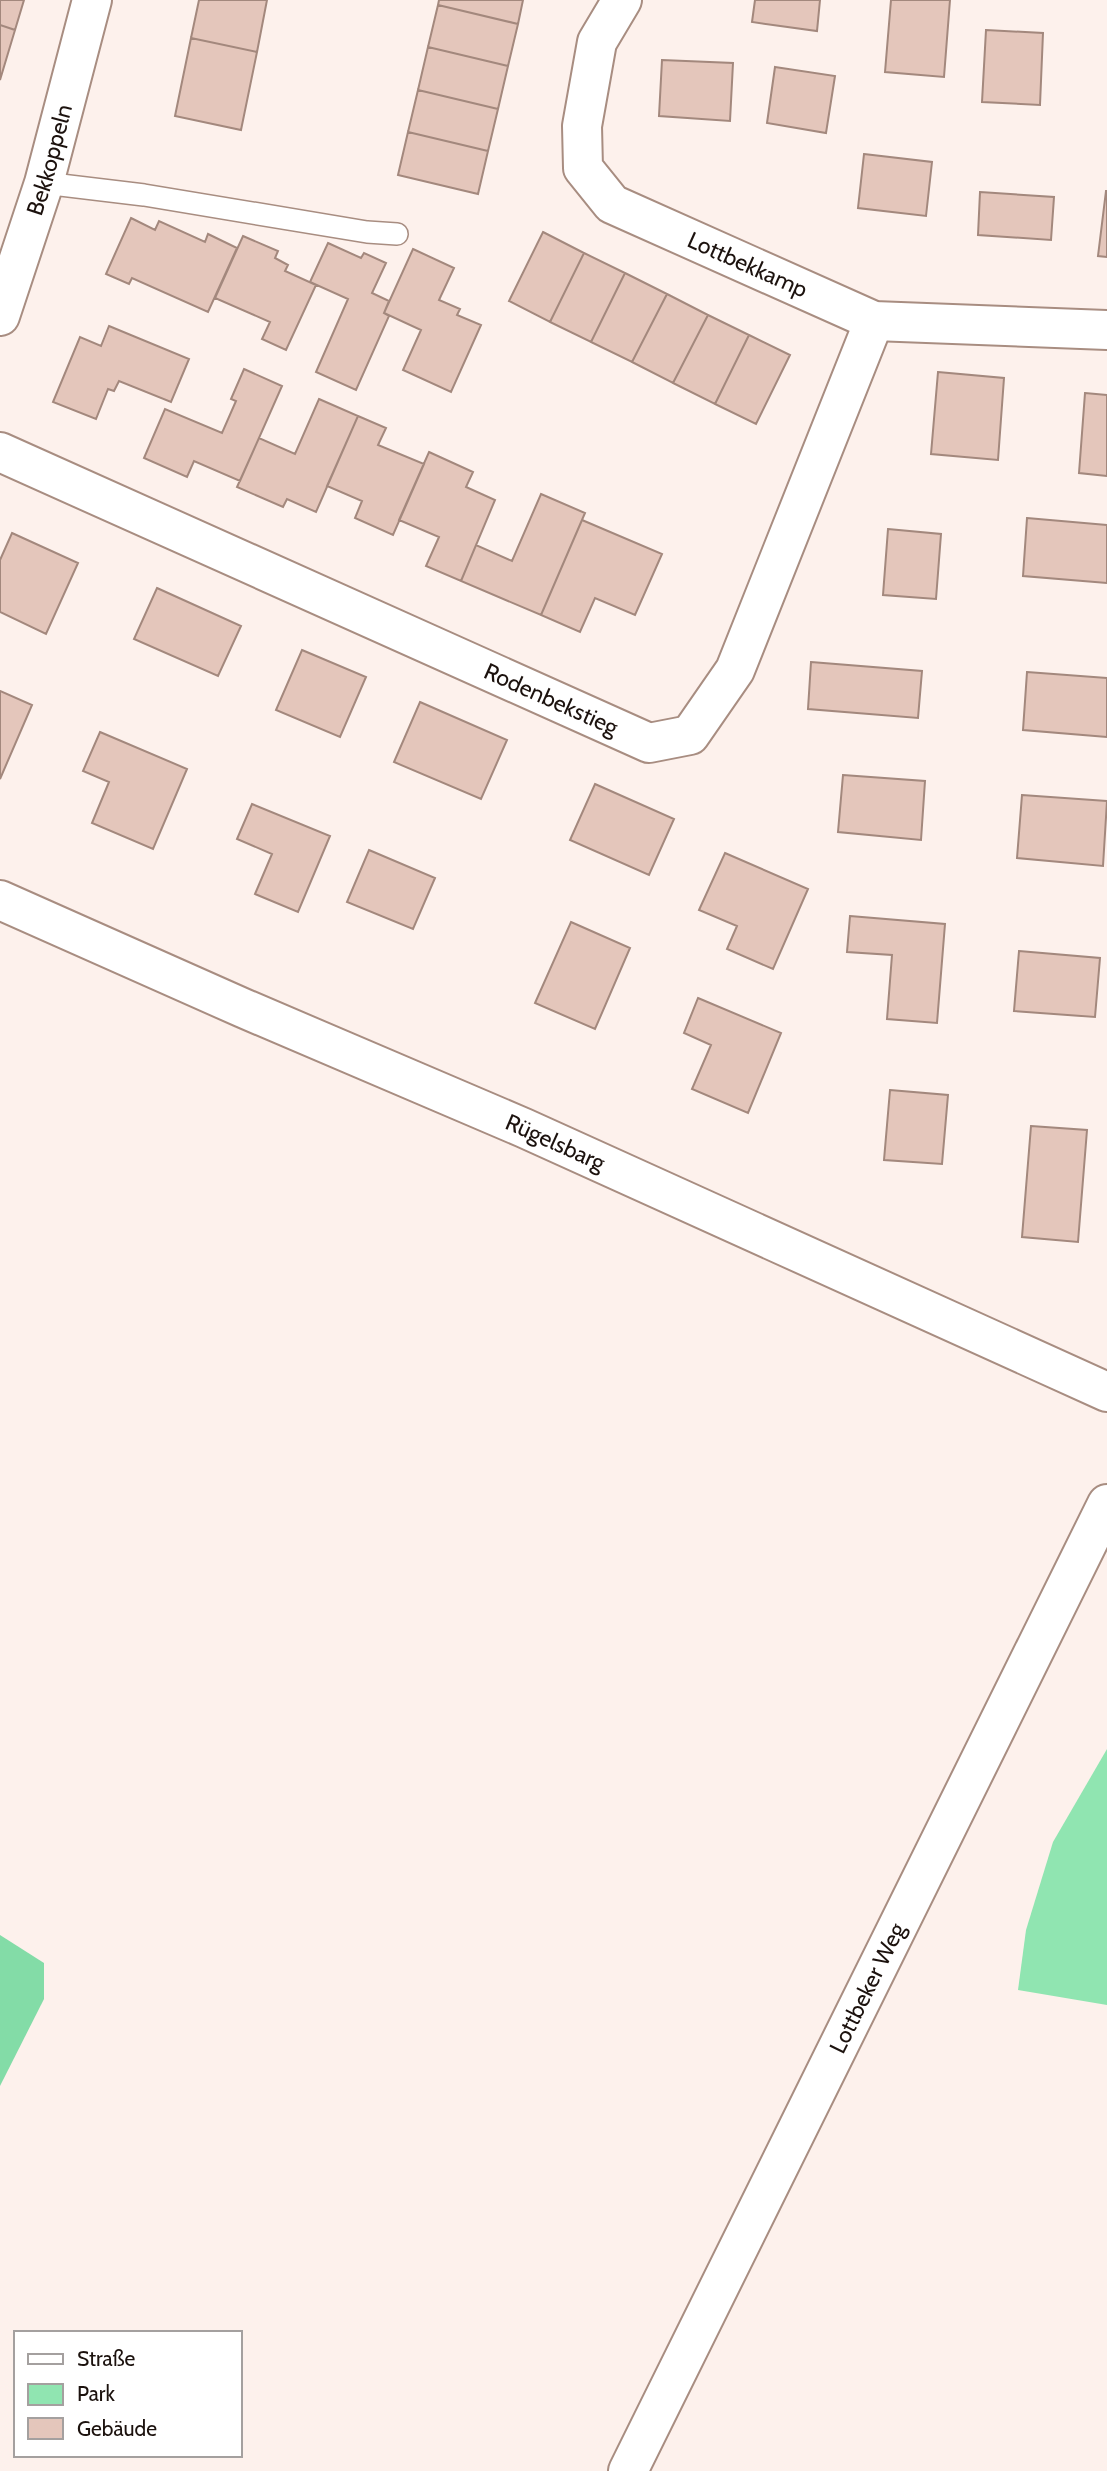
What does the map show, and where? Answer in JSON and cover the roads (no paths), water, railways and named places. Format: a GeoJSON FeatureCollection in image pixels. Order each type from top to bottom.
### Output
{"type":"FeatureCollection","features":[{"type":"Feature","properties":{"kind":"street","name":"Bekkoppeln"},"geometry":{"type":"LineString","coordinates":[[3,295],[44,183],[92,0]]}},
{"type":"Feature","properties":{"kind":"street","name":"Lottbekkamp"},"geometry":{"type":"LineString","coordinates":[[622,0],[597,42],[582,126],[583,168],[612,204],[874,321],[1107,330]]}},
{"type":"Feature","properties":{"kind":"street","name":"Rodenbekstieg"},"geometry":{"type":"LineString","coordinates":[[0,452],[649,743],[690,735],[735,670],[874,321]]}},
{"type":"Feature","properties":{"kind":"street","name":"Rügelsbarg"},"geometry":{"type":"LineString","coordinates":[[0,900],[536,1134],[1107,1392]]}},
{"type":"Feature","properties":{"kind":"street","name":"Lottbeker Weg"},"geometry":{"type":"LineString","coordinates":[[628,2471],[1107,1504]]}},
{"type":"Feature","properties":{"kind":"lane"},"geometry":{"type":"LineString","coordinates":[[44,183],[144,195],[367,232],[397,234]]}}]}
